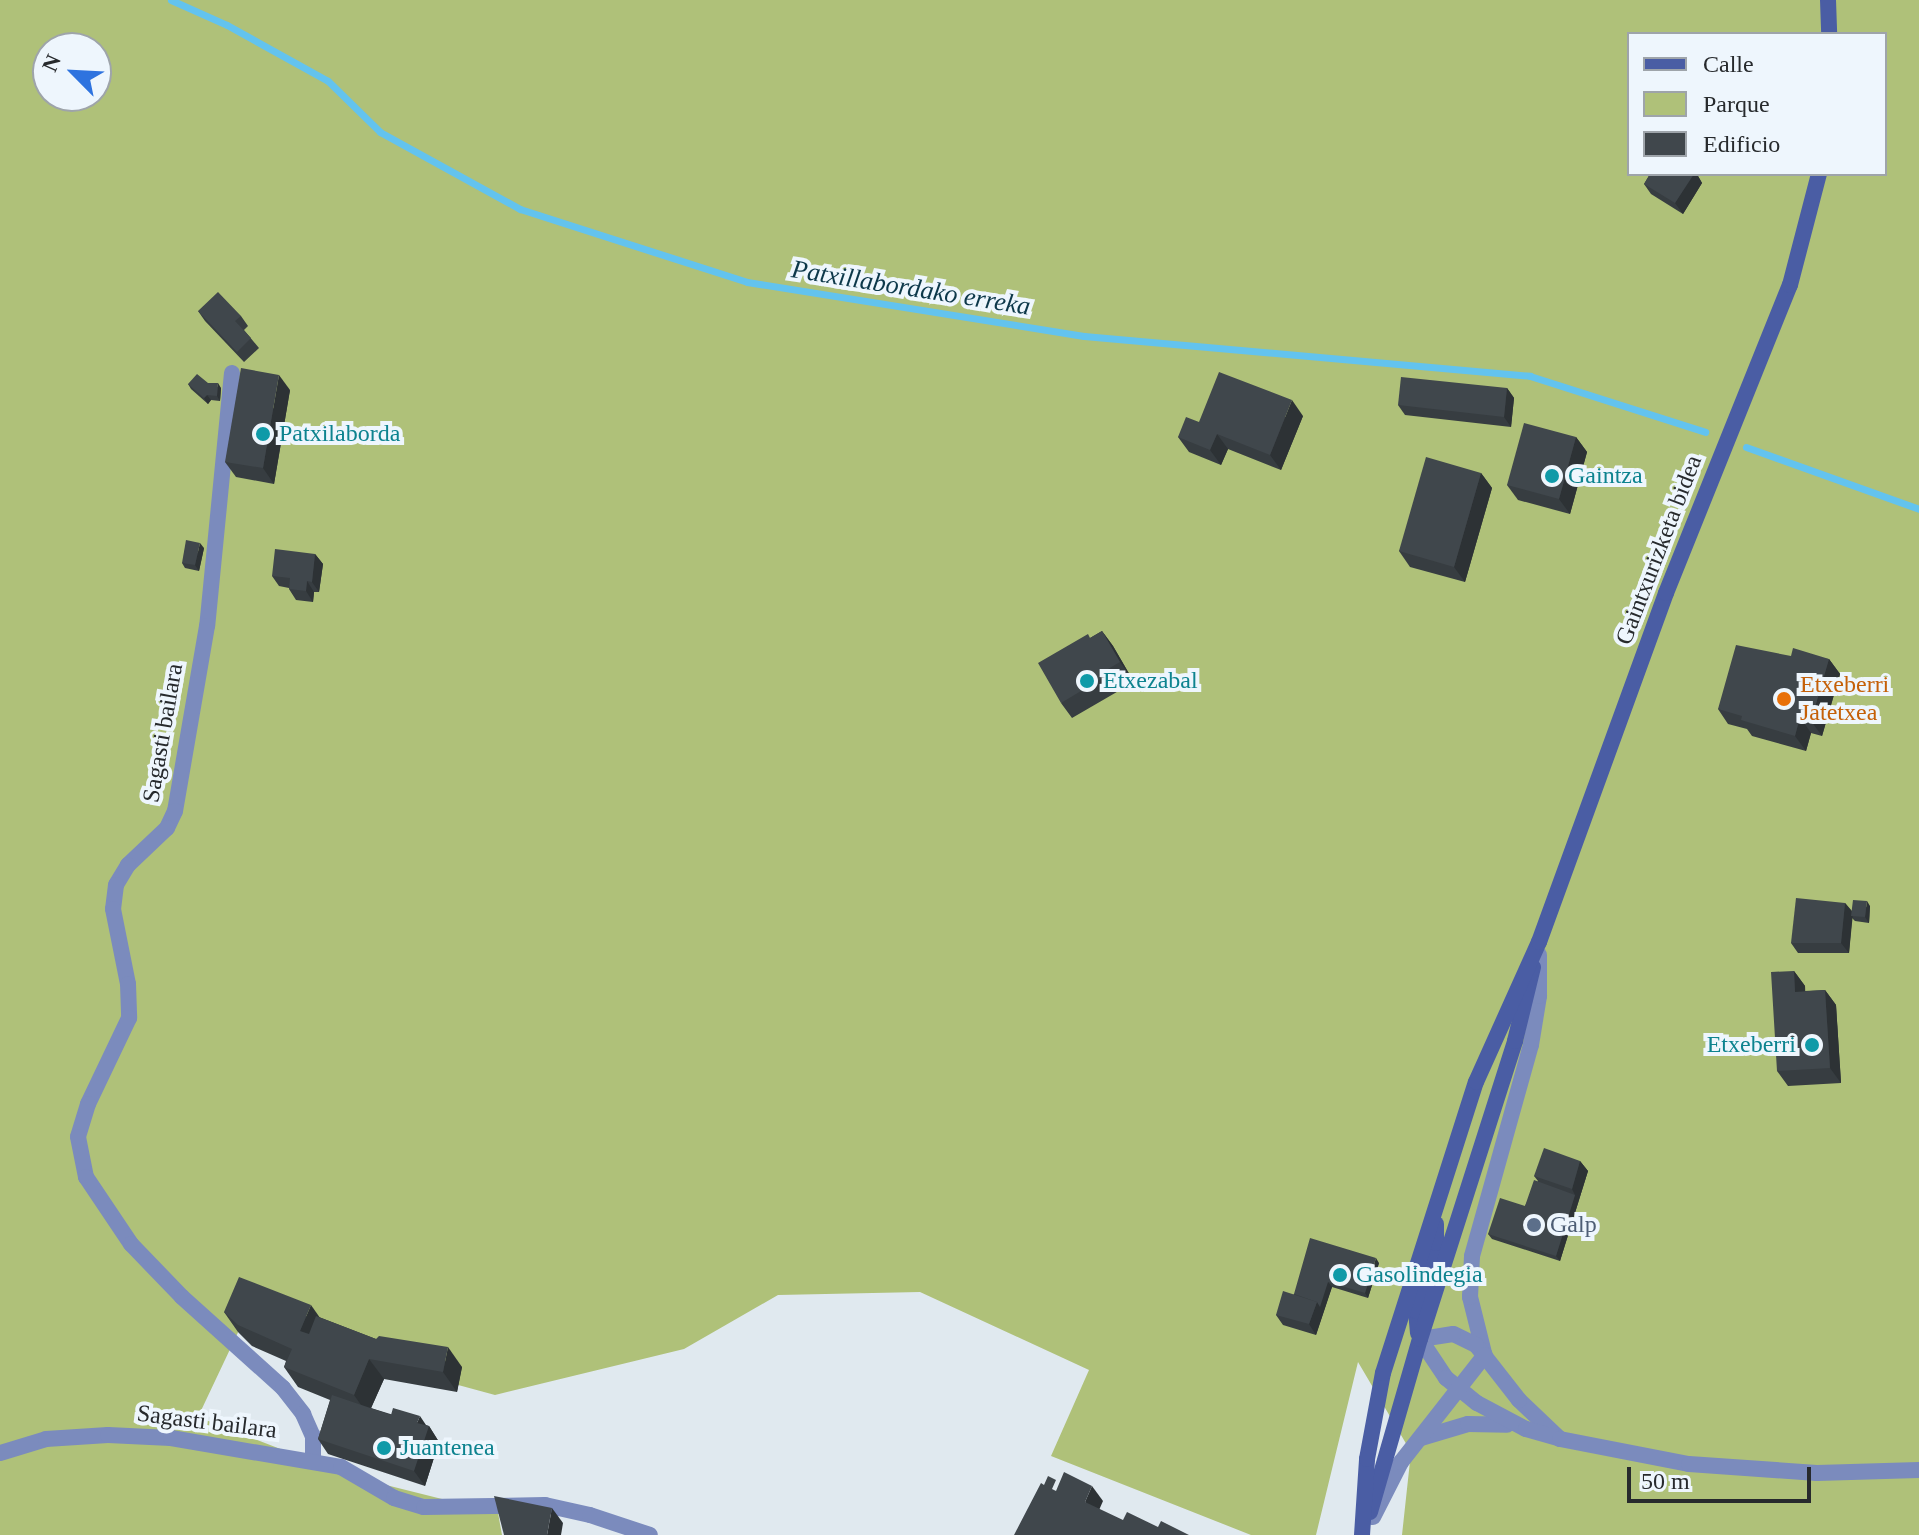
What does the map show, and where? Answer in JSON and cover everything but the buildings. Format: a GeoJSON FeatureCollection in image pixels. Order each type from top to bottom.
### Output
{"type":"FeatureCollection","features":[{"type":"Feature","properties":{"kind":"main road"},"geometry":{"type":"LineString","coordinates":[[1828,0],[1829,32]]}},
{"type":"Feature","properties":{"kind":"main road","name":"Gaintxurizketa bidea"},"geometry":{"type":"LineString","coordinates":[[1364,1535],[1367,1459],[1383,1373],[1476,1082],[1539,942],[1666,593],[1790,285],[1818,176]]}},
{"type":"Feature","properties":{"kind":"main road","name":"Gaintxurizketa bidea"},"geometry":{"type":"LineString","coordinates":[[1364,1535],[1420,1339],[1515,1041],[1539,942]]}},
{"type":"Feature","properties":{"kind":"main road","name":"Gaintxurizketa bidea"},"geometry":{"type":"LineString","coordinates":[[1420,1339],[1416,1311],[1436,1243],[1436,1205]]}},
{"type":"Feature","properties":{"kind":"main road"},"geometry":{"type":"LineString","coordinates":[[1383,1373],[1399,1353],[1420,1339]]}},
{"type":"Feature","properties":{"kind":"street","name":"Sagasti bailara"},"geometry":{"type":"LineString","coordinates":[[232,373],[207,626],[175,811],[167,828],[128,865],[116,885],[113,909],[128,984],[129,1018],[88,1104],[78,1137],[86,1177],[131,1244],[182,1297],[283,1388],[303,1414],[313,1436],[313,1460]]}},
{"type":"Feature","properties":{"kind":"street"},"geometry":{"type":"LineString","coordinates":[[1485,1355],[1470,1297],[1472,1256],[1531,1045],[1539,996],[1539,942]]}},
{"type":"Feature","properties":{"kind":"street"},"geometry":{"type":"LineString","coordinates":[[1526,1429],[1458,1389],[1436,1366],[1420,1339],[1453,1334],[1476,1345],[1519,1400],[1560,1439]]}},
{"type":"Feature","properties":{"kind":"street"},"geometry":{"type":"LineString","coordinates":[[1364,1535],[1387,1488],[1416,1441],[1485,1355]]}},
{"type":"Feature","properties":{"kind":"street"},"geometry":{"type":"LineString","coordinates":[[1416,1441],[1468,1424],[1526,1429],[1560,1439],[1689,1464],[1817,1473],[1919,1470]]}},
{"type":"Feature","properties":{"kind":"street","name":"Sagasti bailara"},"geometry":{"type":"LineString","coordinates":[[0,1453],[46,1439],[108,1435],[171,1438],[341,1467],[394,1498],[424,1507],[545,1505],[590,1515],[650,1535]]}},
{"type":"Feature","properties":{"kind":"green space"},"geometry":{"type":"Polygon","coordinates":[[[0,0],[1919,0],[1919,1535],[1402,1535],[1411,1452],[1358,1362],[1316,1535],[1251,1535],[1051,1456],[1089,1370],[920,1292],[778,1295],[684,1349],[495,1395],[241,1326],[198,1417],[350,1476],[498,1513],[502,1535],[0,1535],[0,0]]]}},
{"type":"Feature","properties":{"kind":"waterway","name":"Patxillabordako erreka"},"geometry":{"type":"LineString","coordinates":[[171,0],[227,25],[328,81],[380,132],[520,209],[747,282],[1084,336],[1530,376],[1705,432]]}},
{"type":"Feature","properties":{"kind":"waterway","name":"Patxillabordako erreka"},"geometry":{"type":"LineString","coordinates":[[1746,447],[1919,509]]}},
{"type":"Feature","properties":{"kind":"place","name":"Patxilaborda"},"geometry":{"type":"Point","coordinates":[263,434]}},
{"type":"Feature","properties":{"kind":"place","name":"Gaintza"},"geometry":{"type":"Point","coordinates":[1552,476]}},
{"type":"Feature","properties":{"kind":"place","name":"Etxezabal"},"geometry":{"type":"Point","coordinates":[1087,681]}},
{"type":"Feature","properties":{"kind":"place","name":"Etxeberri Jatetxea"},"geometry":{"type":"Point","coordinates":[1784,699]}},
{"type":"Feature","properties":{"kind":"place","name":"Etxeberri"},"geometry":{"type":"Point","coordinates":[1812,1045]}},
{"type":"Feature","properties":{"kind":"place","name":"Galp"},"geometry":{"type":"Point","coordinates":[1534,1225]}},
{"type":"Feature","properties":{"kind":"place","name":"Gasolindegia"},"geometry":{"type":"Point","coordinates":[1340,1275]}},
{"type":"Feature","properties":{"kind":"place","name":"Juantenea"},"geometry":{"type":"Point","coordinates":[384,1448]}}]}
